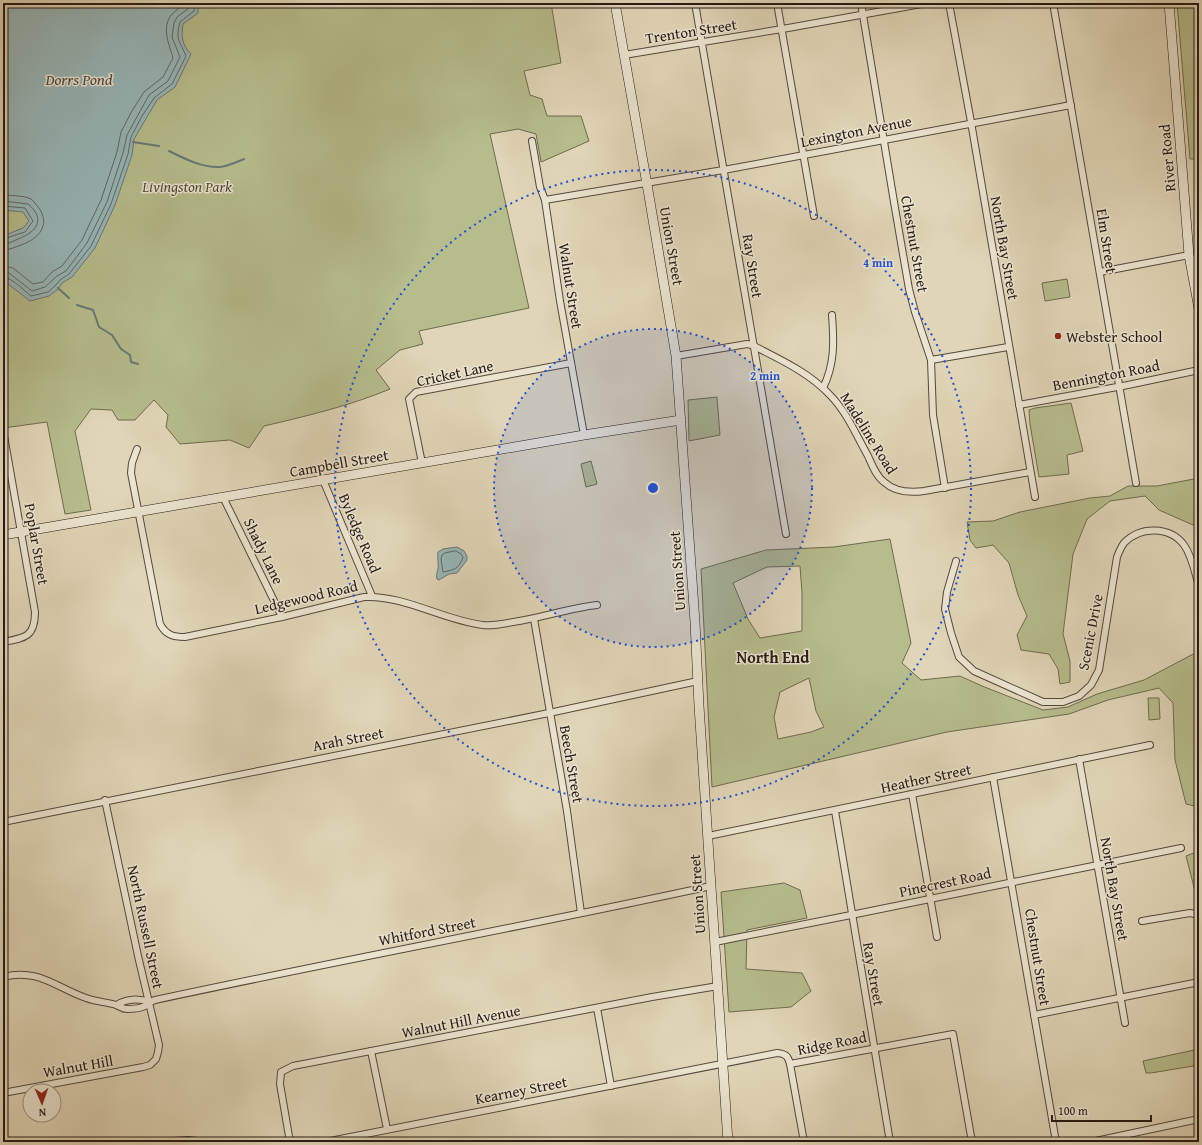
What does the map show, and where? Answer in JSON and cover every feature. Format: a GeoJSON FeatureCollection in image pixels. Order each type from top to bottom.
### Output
{"type":"FeatureCollection","features":[{"type":"Feature","properties":{"kind":"street","name":"Union Street"},"geometry":{"type":"LineString","coordinates":[[615,3],[676,356],[728,1142]]}},
{"type":"Feature","properties":{"kind":"street","name":"Ray Street"},"geometry":{"type":"LineString","coordinates":[[695,3],[752,345],[786,534]]}},
{"type":"Feature","properties":{"kind":"street"},"geometry":{"type":"LineString","coordinates":[[777,3],[814,216]]}},
{"type":"Feature","properties":{"kind":"street","name":"Chestnut Street"},"geometry":{"type":"LineString","coordinates":[[861,3],[911,296],[931,360],[933,415],[945,488]]}},
{"type":"Feature","properties":{"kind":"street","name":"Trenton Street"},"geometry":{"type":"LineString","coordinates":[[624,55],[927,3]]}},
{"type":"Feature","properties":{"kind":"street","name":"North Bay Street"},"geometry":{"type":"LineString","coordinates":[[949,3],[971,122],[1034,497]]}},
{"type":"Feature","properties":{"kind":"street","name":"Elm Street"},"geometry":{"type":"LineString","coordinates":[[1053,3],[1136,483]]}},
{"type":"Feature","properties":{"kind":"street","name":"River Road"},"geometry":{"type":"LineString","coordinates":[[1169,3],[1189,255],[1199,309]]}},
{"type":"Feature","properties":{"kind":"street","name":"Lexington Avenue"},"geometry":{"type":"LineString","coordinates":[[545,200],[723,170],[971,122],[1071,105]]}},
{"type":"Feature","properties":{"kind":"street","name":"Walnut Street"},"geometry":{"type":"LineString","coordinates":[[532,141],[540,187],[545,200],[584,435]]}},
{"type":"Feature","properties":{"kind":"street"},"geometry":{"type":"LineString","coordinates":[[1100,272],[1189,255]]}},
{"type":"Feature","properties":{"kind":"street"},"geometry":{"type":"LineString","coordinates":[[823,388],[830,373],[833,350],[832,315]]}},
{"type":"Feature","properties":{"kind":"street","name":"Madeline Road"},"geometry":{"type":"LineString","coordinates":[[676,356],[741,344],[752,345],[812,378],[841,406],[875,470],[884,482],[899,490],[910,492],[945,488],[1030,472]]}},
{"type":"Feature","properties":{"kind":"street"},"geometry":{"type":"LineString","coordinates":[[931,360],[1008,347]]}},
{"type":"Feature","properties":{"kind":"street","name":"Cricket Lane"},"geometry":{"type":"LineString","coordinates":[[422,463],[410,399],[416,392],[571,363]]}},
{"type":"Feature","properties":{"kind":"street","name":"Bennington Road"},"geometry":{"type":"LineString","coordinates":[[1018,405],[1119,387],[1199,370]]}},
{"type":"Feature","properties":{"kind":"street","name":"Campbell Street"},"geometry":{"type":"LineString","coordinates":[[3,534],[584,435],[681,420]]}},
{"type":"Feature","properties":{"kind":"street","name":"Poplar Street"},"geometry":{"type":"LineString","coordinates":[[3,642],[24,638],[30,634],[35,620],[33,597],[4,430]]}},
{"type":"Feature","properties":{"kind":"street","name":"Ledgewood Road"},"geometry":{"type":"LineString","coordinates":[[137,449],[132,463],[131,473],[160,624],[164,631],[170,636],[185,637],[282,617],[356,598],[372,596],[415,605],[460,620],[482,625],[498,625],[534,619],[581,607],[597,606]]}},
{"type":"Feature","properties":{"kind":"street","name":"Byledge Road"},"geometry":{"type":"LineString","coordinates":[[323,480],[372,596]]}},
{"type":"Feature","properties":{"kind":"street","name":"Shady Lane"},"geometry":{"type":"LineString","coordinates":[[223,497],[282,617]]}},
{"type":"Feature","properties":{"kind":"street","name":"Scenic Drive"},"geometry":{"type":"LineString","coordinates":[[956,561],[947,592],[945,609],[951,634],[959,657],[974,672],[1043,702],[1063,702],[1078,696],[1091,685],[1098,670],[1117,557],[1120,549],[1134,535],[1149,531],[1164,532],[1173,536],[1185,546],[1189,553],[1199,586]]}},
{"type":"Feature","properties":{"kind":"street","name":"Beech Street"},"geometry":{"type":"LineString","coordinates":[[534,619],[567,811],[581,913]]}},
{"type":"Feature","properties":{"kind":"street","name":"Arah Street"},"geometry":{"type":"LineString","coordinates":[[3,822],[106,800],[549,713],[698,681]]}},
{"type":"Feature","properties":{"kind":"street","name":"Heather Street"},"geometry":{"type":"LineString","coordinates":[[708,836],[1150,745]]}},
{"type":"Feature","properties":{"kind":"street","name":"North Bay Street"},"geometry":{"type":"LineString","coordinates":[[1078,759],[1125,1023]]}},
{"type":"Feature","properties":{"kind":"street","name":"Chestnut Street"},"geometry":{"type":"LineString","coordinates":[[993,777],[1056,1142]]}},
{"type":"Feature","properties":{"kind":"street"},"geometry":{"type":"LineString","coordinates":[[912,794],[937,937]]}},
{"type":"Feature","properties":{"kind":"street","name":"North Russell Street"},"geometry":{"type":"LineString","coordinates":[[106,800],[138,956],[159,1045],[156,1059]]}},
{"type":"Feature","properties":{"kind":"street","name":"Ray Street"},"geometry":{"type":"LineString","coordinates":[[834,811],[890,1142]]}},
{"type":"Feature","properties":{"kind":"street","name":"Pinecrest Road"},"geometry":{"type":"LineString","coordinates":[[715,942],[1181,848]]}},
{"type":"Feature","properties":{"kind":"street","name":"Whitford Street"},"geometry":{"type":"LineString","coordinates":[[3,977],[14,974],[29,974],[44,979],[86,998],[101,1003],[117,1005],[122,1009],[130,1009],[144,1006],[149,1002],[263,977],[711,886]]}},
{"type":"Feature","properties":{"kind":"street"},"geometry":{"type":"LineString","coordinates":[[1142,921],[1190,913],[1199,915]]}},
{"type":"Feature","properties":{"kind":"street"},"geometry":{"type":"LineString","coordinates":[[1034,1015],[1199,982]]}},
{"type":"Feature","properties":{"kind":"street","name":"Walnut Hill Avenue"},"geometry":{"type":"LineString","coordinates":[[290,1142],[280,1084],[280,1072],[293,1066],[718,986]]}},
{"type":"Feature","properties":{"kind":"street"},"geometry":{"type":"LineString","coordinates":[[597,1008],[611,1086]]}},
{"type":"Feature","properties":{"kind":"street","name":"Ridge Road"},"geometry":{"type":"LineString","coordinates":[[723,1063],[777,1053],[784,1054],[788,1057],[790,1064],[953,1034],[972,1142]]}},
{"type":"Feature","properties":{"kind":"street"},"geometry":{"type":"LineString","coordinates":[[371,1051],[388,1129]]}},
{"type":"Feature","properties":{"kind":"street","name":"Walnut Hill"},"geometry":{"type":"LineString","coordinates":[[3,1093],[143,1067],[150,1065],[156,1059]]}},
{"type":"Feature","properties":{"kind":"street","name":"Kearney Street"},"geometry":{"type":"LineString","coordinates":[[325,1142],[723,1063]]}},
{"type":"Feature","properties":{"kind":"street"},"geometry":{"type":"LineString","coordinates":[[790,1064],[804,1142]]}},
{"type":"Feature","properties":{"kind":"street"},"geometry":{"type":"LineString","coordinates":[[1092,1142],[1199,1119]]}},
{"type":"Feature","properties":{"kind":"street"},"geometry":{"type":"LineString","coordinates":[[157,1142],[188,1140],[206,1142]]}},
{"type":"Feature","properties":{"kind":"green space","name":"Livingston Park"},"geometry":{"type":"Polygon","coordinates":[[[3,3],[551,3],[561,63],[524,71],[530,95],[542,99],[547,116],[581,116],[589,141],[541,162],[536,134],[518,129],[490,134],[529,308],[419,331],[423,344],[400,350],[376,370],[390,389],[343,406],[264,426],[249,448],[230,440],[180,444],[166,427],[168,415],[154,400],[135,420],[118,420],[112,410],[91,409],[75,431],[91,510],[65,514],[47,422],[3,428],[3,3]]]}},
{"type":"Feature","properties":{"kind":"green space"},"geometry":{"type":"Polygon","coordinates":[[[1177,3],[1199,3],[1199,159],[1190,159],[1177,3]]]}},
{"type":"Feature","properties":{"kind":"green space"},"geometry":{"type":"Polygon","coordinates":[[[1067,279],[1070,297],[1045,301],[1042,283],[1067,279]]]}},
{"type":"Feature","properties":{"kind":"green space"},"geometry":{"type":"Polygon","coordinates":[[[717,397],[720,435],[689,441],[688,400],[717,397]]]}},
{"type":"Feature","properties":{"kind":"green space"},"geometry":{"type":"Polygon","coordinates":[[[1071,403],[1083,451],[1067,455],[1069,474],[1039,477],[1029,410],[1071,403]]]}},
{"type":"Feature","properties":{"kind":"green space"},"geometry":{"type":"Polygon","coordinates":[[[591,461],[597,484],[586,487],[581,464],[591,461]]]}},
{"type":"Feature","properties":{"kind":"green space"},"geometry":{"type":"Polygon","coordinates":[[[1199,478],[1199,524],[1193,525],[1159,510],[1145,496],[1110,501],[1087,519],[1073,554],[1063,634],[1070,661],[1070,682],[1060,684],[1058,669],[1049,654],[1021,650],[1017,635],[1027,616],[1018,595],[1009,563],[993,545],[976,548],[970,540],[967,522],[993,521],[1020,512],[1090,498],[1110,496],[1128,486],[1157,486],[1199,478]]]}},
{"type":"Feature","properties":{"kind":"green space"},"geometry":{"type":"Polygon","coordinates":[[[890,539],[911,643],[902,663],[921,680],[960,676],[1043,710],[1068,707],[1097,694],[1144,680],[1199,651],[1199,807],[1186,804],[1175,760],[1173,703],[1159,688],[1108,700],[1069,714],[947,732],[712,787],[701,569],[766,550],[834,547],[890,539]],[[800,566],[767,567],[733,583],[748,619],[760,638],[802,631],[800,566]],[[809,678],[780,692],[774,717],[778,739],[811,732],[824,727],[816,711],[809,678]]]}},
{"type":"Feature","properties":{"kind":"green space"},"geometry":{"type":"Polygon","coordinates":[[[1148,698],[1159,698],[1160,719],[1149,720],[1148,698]]]}},
{"type":"Feature","properties":{"kind":"green space"},"geometry":{"type":"Polygon","coordinates":[[[1199,851],[1199,899],[1197,899],[1186,856],[1199,851]]]}},
{"type":"Feature","properties":{"kind":"green space"},"geometry":{"type":"Polygon","coordinates":[[[784,883],[800,890],[807,918],[747,930],[746,969],[802,973],[811,991],[791,1007],[729,1012],[721,892],[784,883]]]}},
{"type":"Feature","properties":{"kind":"green space"},"geometry":{"type":"Polygon","coordinates":[[[1199,1049],[1199,1065],[1146,1073],[1143,1061],[1199,1049]]]}},
{"type":"Feature","properties":{"kind":"water","name":"Dorrs Pond"},"geometry":{"type":"Polygon","coordinates":[[[3,3],[198,3],[198,13],[183,24],[183,40],[191,54],[175,87],[157,100],[134,139],[132,155],[115,205],[95,248],[72,277],[62,283],[58,289],[49,296],[30,301],[3,280],[3,236],[23,228],[29,221],[23,212],[3,210],[3,3]]]}},
{"type":"Feature","properties":{"kind":"water"},"geometry":{"type":"Polygon","coordinates":[[[457,547],[464,551],[467,556],[467,560],[457,573],[449,574],[439,580],[437,579],[438,552],[443,549],[457,547]]]}},
{"type":"Feature","properties":{"kind":"waterway"},"geometry":{"type":"LineString","coordinates":[[133,142],[159,146]]}},
{"type":"Feature","properties":{"kind":"waterway"},"geometry":{"type":"LineString","coordinates":[[169,151],[194,162],[214,167],[226,166],[244,159]]}},
{"type":"Feature","properties":{"kind":"waterway"},"geometry":{"type":"LineString","coordinates":[[58,288],[69,298]]}},
{"type":"Feature","properties":{"kind":"waterway"},"geometry":{"type":"LineString","coordinates":[[77,305],[93,310],[99,327],[112,335],[121,349],[130,355],[131,362],[138,364]]}},
{"type":"Feature","properties":{"kind":"place","name":"Webster School"},"geometry":{"type":"Point","coordinates":[1058,336]}},
{"type":"Feature","properties":{"kind":"district","name":"North End"},"geometry":{"type":"Point","coordinates":[773,657]}}]}
